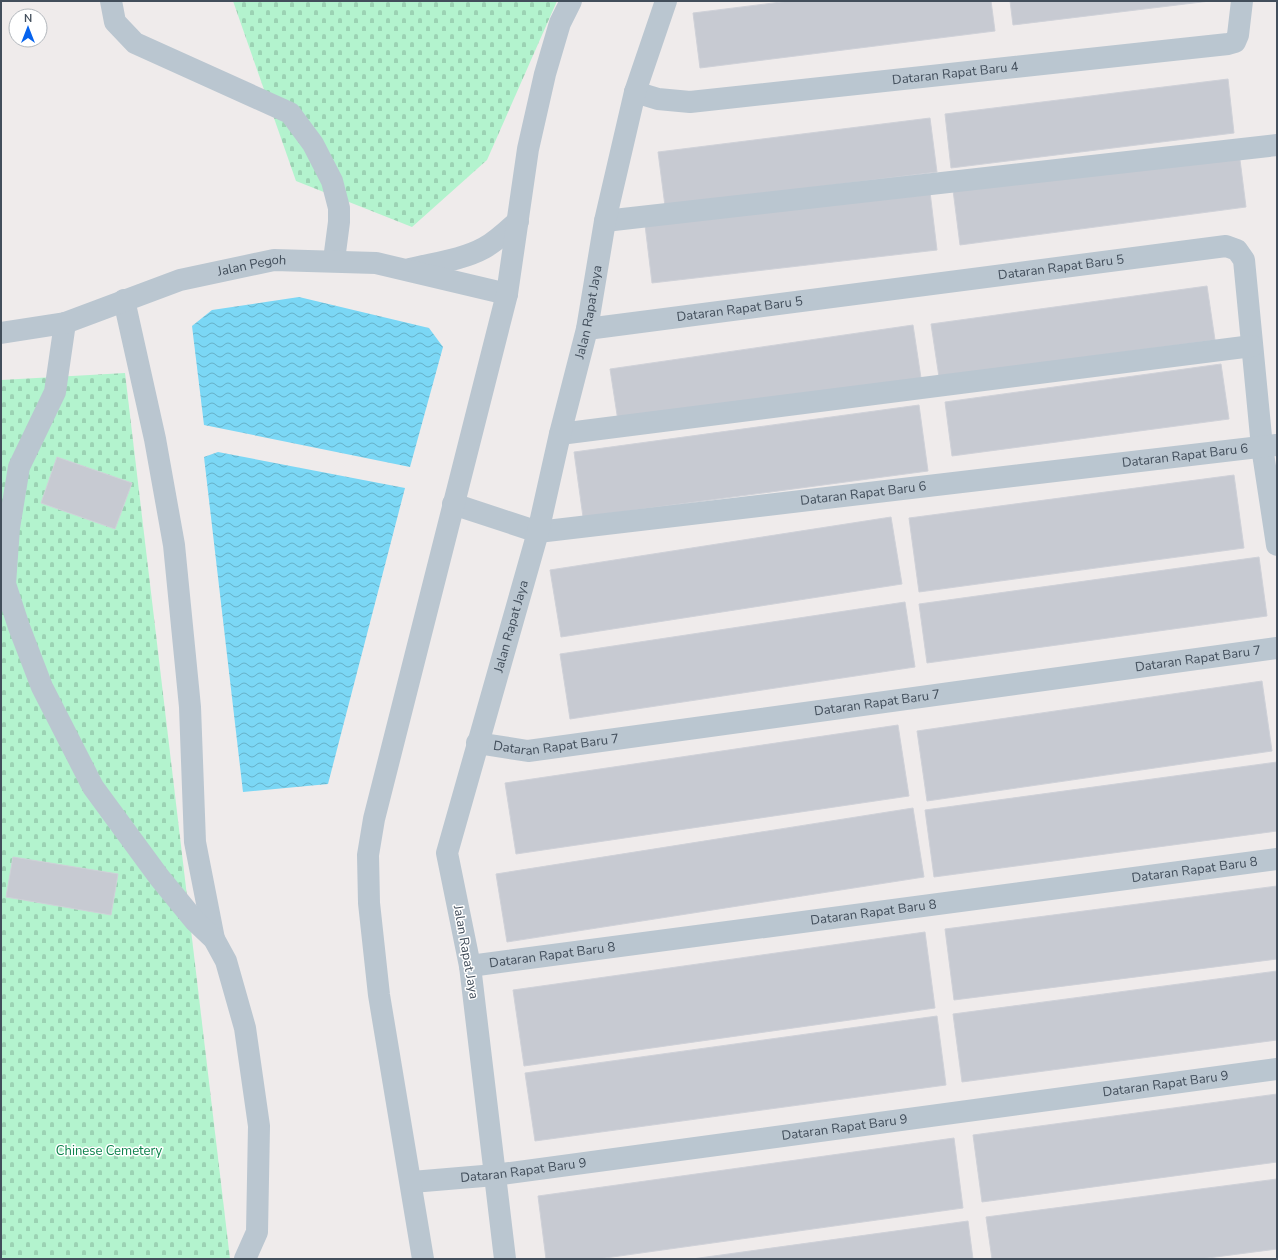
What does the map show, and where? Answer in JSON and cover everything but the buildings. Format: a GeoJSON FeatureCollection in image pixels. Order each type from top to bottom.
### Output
{"type":"FeatureCollection","features":[{"type":"Feature","properties":{"kind":"street"},"geometry":{"type":"LineString","coordinates":[[111,1],[115,22],[135,43],[290,113],[313,144],[332,181],[339,208],[339,222],[334,260]]}},
{"type":"Feature","properties":{"kind":"street"},"geometry":{"type":"LineString","coordinates":[[423,1259],[412,1182],[379,995],[369,903],[368,855],[374,819],[453,504],[508,294],[528,149],[545,74],[560,23],[570,1]]}},
{"type":"Feature","properties":{"kind":"street","name":"Jalan Rapat Jaya"},"geometry":{"type":"LineString","coordinates":[[505,1259],[470,966],[447,853],[538,532],[560,434],[587,329],[605,221],[635,92],[666,1]]}},
{"type":"Feature","properties":{"kind":"street","name":"Dataran Rapat Baru 4"},"geometry":{"type":"LineString","coordinates":[[635,92],[658,98],[690,102],[1228,44],[1235,42],[1238,34],[1242,1]]}},
{"type":"Feature","properties":{"kind":"street"},"geometry":{"type":"LineString","coordinates":[[605,221],[1277,145]]}},
{"type":"Feature","properties":{"kind":"street"},"geometry":{"type":"LineString","coordinates":[[405,270],[467,255],[484,248],[495,241],[518,221]]}},
{"type":"Feature","properties":{"kind":"street","name":"Dataran Rapat Baru 5"},"geometry":{"type":"LineString","coordinates":[[587,329],[1226,246],[1237,250],[1244,260],[1252,346],[1270,446],[1277,545]]}},
{"type":"Feature","properties":{"kind":"street","name":"Jalan Pegoh"},"geometry":{"type":"LineString","coordinates":[[1,333],[65,322],[180,280],[274,260],[334,260],[376,263],[508,294]]}},
{"type":"Feature","properties":{"kind":"street"},"geometry":{"type":"LineString","coordinates":[[124,300],[156,439],[174,545],[190,707],[195,842],[214,939]]}},
{"type":"Feature","properties":{"kind":"street"},"geometry":{"type":"LineString","coordinates":[[65,322],[55,392],[20,467],[10,528],[5,584],[19,627],[42,687],[93,787],[159,877],[196,921],[214,939],[226,960],[245,1028],[259,1126],[257,1232],[245,1259]]}},
{"type":"Feature","properties":{"kind":"street"},"geometry":{"type":"LineString","coordinates":[[560,434],[1252,346]]}},
{"type":"Feature","properties":{"kind":"street","name":"Dataran Rapat Baru 6"},"geometry":{"type":"LineString","coordinates":[[453,504],[538,532],[1270,446]]}},
{"type":"Feature","properties":{"kind":"street","name":"Dataran Rapat Baru 7"},"geometry":{"type":"LineString","coordinates":[[477,743],[528,751],[1277,648]]}},
{"type":"Feature","properties":{"kind":"street","name":"Dataran Rapat Baru 8"},"geometry":{"type":"LineString","coordinates":[[470,966],[1277,859]]}},
{"type":"Feature","properties":{"kind":"street","name":"Dataran Rapat Baru 9"},"geometry":{"type":"LineString","coordinates":[[412,1182],[495,1175],[1277,1069]]}},
{"type":"Feature","properties":{"kind":"green space"},"geometry":{"type":"Polygon","coordinates":[[[233,1],[557,1],[487,160],[412,227],[296,181],[233,1]]]}},
{"type":"Feature","properties":{"kind":"green space","name":"Chinese Cemetery"},"geometry":{"type":"Polygon","coordinates":[[[125,373],[230,1259],[1,1259],[1,380],[125,373]]]}},
{"type":"Feature","properties":{"kind":"water"},"geometry":{"type":"Polygon","coordinates":[[[299,297],[429,328],[443,347],[410,467],[204,425],[192,326],[212,310],[299,297]]]}},
{"type":"Feature","properties":{"kind":"water"},"geometry":{"type":"Polygon","coordinates":[[[218,452],[405,488],[328,784],[243,792],[204,457],[218,452]]]}}]}
